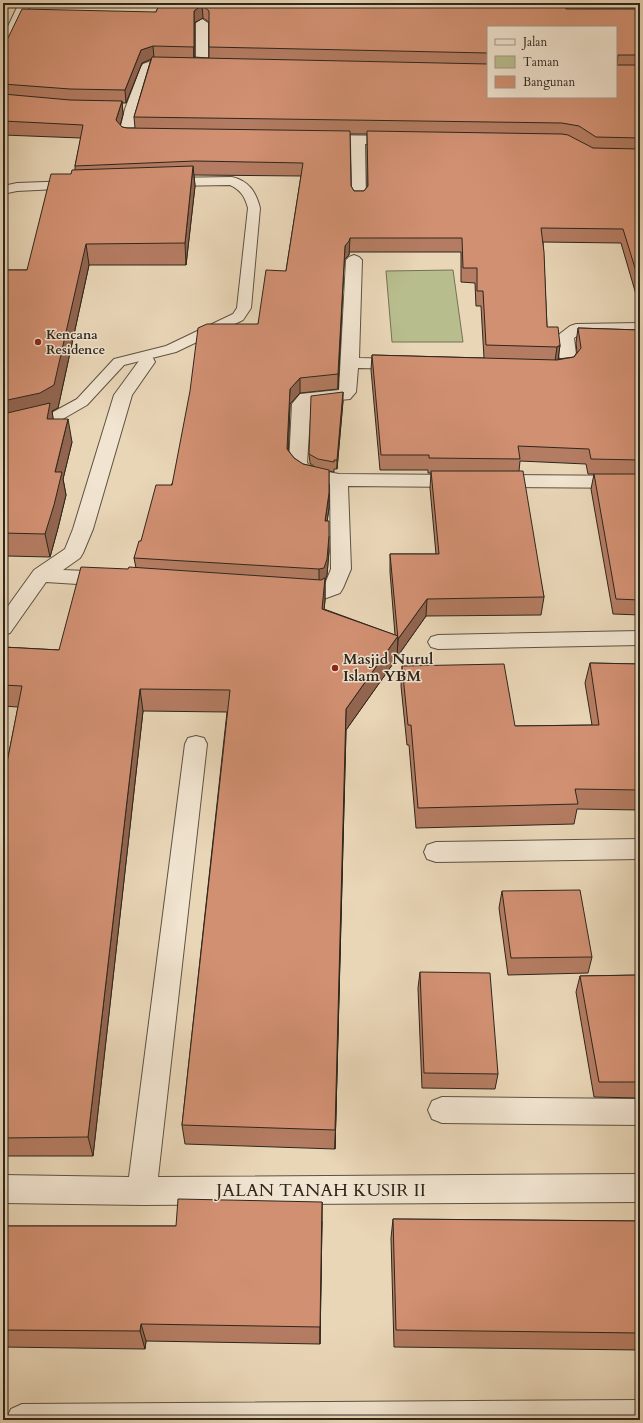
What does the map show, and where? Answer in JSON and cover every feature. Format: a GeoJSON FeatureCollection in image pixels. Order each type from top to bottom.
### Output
{"type":"FeatureCollection","features":[{"type":"Feature","properties":{"kind":"street"},"geometry":{"type":"LineString","coordinates":[[3,50],[25,3]]}},
{"type":"Feature","properties":{"kind":"street"},"geometry":{"type":"LineString","coordinates":[[202,23],[202,66]]}},
{"type":"Feature","properties":{"kind":"street"},"geometry":{"type":"LineString","coordinates":[[161,136],[127,135],[126,109],[147,67],[154,64],[218,66]]}},
{"type":"Feature","properties":{"kind":"street"},"geometry":{"type":"LineString","coordinates":[[303,138],[412,140]]}},
{"type":"Feature","properties":{"kind":"street"},"geometry":{"type":"LineString","coordinates":[[358,139],[359,200]]}},
{"type":"Feature","properties":{"kind":"street"},"geometry":{"type":"LineString","coordinates":[[354,260],[350,363],[347,392],[344,395],[306,398],[301,404],[298,462],[300,467],[308,473],[339,480],[640,482]]}},
{"type":"Feature","properties":{"kind":"street"},"geometry":{"type":"LineString","coordinates":[[531,367],[555,368],[565,366],[568,362],[565,336],[576,329],[640,328]]}},
{"type":"Feature","properties":{"kind":"street"},"geometry":{"type":"LineString","coordinates":[[3,628],[41,575],[73,553],[83,529],[123,395],[147,362]]}},
{"type":"Feature","properties":{"kind":"street"},"geometry":{"type":"LineString","coordinates":[[350,363],[421,364]]}},
{"type":"Feature","properties":{"kind":"street"},"geometry":{"type":"LineString","coordinates":[[274,590],[321,593],[333,588],[341,569],[339,480]]}},
{"type":"Feature","properties":{"kind":"street"},"geometry":{"type":"LineString","coordinates":[[41,575],[126,580]]}},
{"type":"Feature","properties":{"kind":"street"},"geometry":{"type":"LineString","coordinates":[[438,642],[640,638]]}},
{"type":"Feature","properties":{"kind":"street"},"geometry":{"type":"LineString","coordinates":[[142,1191],[196,744]]}},
{"type":"Feature","properties":{"kind":"street"},"geometry":{"type":"LineString","coordinates":[[436,852],[640,849]]}},
{"type":"Feature","properties":{"kind":"street"},"geometry":{"type":"LineString","coordinates":[[442,1110],[640,1112]]}},
{"type":"Feature","properties":{"kind":"street","name":"JALAN TANAH KUSIR II"},"geometry":{"type":"LineString","coordinates":[[3,1189],[142,1191],[640,1188]]}},
{"type":"Feature","properties":{"kind":"street"},"geometry":{"type":"LineString","coordinates":[[22,1420],[640,1416]]}},
{"type":"Feature","properties":{"kind":"lane"},"geometry":{"type":"LineString","coordinates":[[3,431],[49,421],[82,402],[119,362],[171,349],[238,317],[244,308],[254,208],[250,195],[241,184],[232,182],[212,180],[157,182]]}},
{"type":"Feature","properties":{"kind":"lane"},"geometry":{"type":"LineString","coordinates":[[3,190],[17,187],[87,184]]}},
{"type":"Feature","properties":{"kind":"green space"},"geometry":{"type":"Polygon","coordinates":[[[453,270],[463,342],[392,342],[386,271],[453,270]]]}},
{"type":"Feature","properties":{"kind":"building"},"geometry":{"type":"Polygon","coordinates":[[[160,3],[565,3],[566,9],[640,9],[640,55],[618,55],[617,65],[617,26],[487,26],[487,53],[209,47],[209,11],[202,5],[194,11],[194,47],[153,46],[141,50],[125,90],[70,89],[3,84],[3,41],[8,38],[22,9],[156,12],[160,3]]]}},
{"type":"Feature","properties":{"kind":"building"},"geometry":{"type":"Polygon","coordinates":[[[152,57],[487,64],[487,98],[617,98],[617,65],[640,65],[640,138],[596,137],[579,126],[562,123],[134,117],[152,57]]]}},
{"type":"Feature","properties":{"kind":"building"},"geometry":{"type":"Polygon","coordinates":[[[3,94],[70,100],[122,101],[116,120],[122,127],[127,128],[350,131],[351,186],[354,191],[364,191],[368,186],[367,131],[562,134],[568,135],[593,148],[640,149],[640,284],[623,229],[541,228],[544,252],[547,327],[558,327],[560,345],[557,347],[486,345],[483,291],[477,291],[477,268],[463,268],[462,238],[350,238],[345,246],[338,374],[300,378],[290,389],[287,449],[294,458],[303,464],[329,470],[329,493],[325,521],[329,521],[329,536],[327,559],[324,568],[319,569],[134,558],[139,541],[141,541],[156,485],[172,485],[190,391],[198,328],[207,324],[258,324],[266,270],[286,271],[303,163],[195,161],[75,166],[83,125],[3,121],[3,94]]]}},
{"type":"Feature","properties":{"kind":"building"},"geometry":{"type":"Polygon","coordinates":[[[193,166],[185,243],[86,244],[54,385],[40,393],[3,401],[3,270],[27,270],[51,174],[71,174],[72,170],[193,166]]]}},
{"type":"Feature","properties":{"kind":"building"},"geometry":{"type":"Polygon","coordinates":[[[578,328],[640,330],[640,359],[638,359],[640,368],[640,460],[591,459],[589,449],[518,446],[520,459],[429,458],[429,455],[381,455],[372,355],[557,360],[574,357],[581,348],[578,328]]]}},
{"type":"Feature","properties":{"kind":"building"},"geometry":{"type":"Polygon","coordinates":[[[343,392],[337,460],[334,460],[334,462],[318,459],[309,454],[311,396],[343,392]]]}},
{"type":"Feature","properties":{"kind":"building"},"geometry":{"type":"Polygon","coordinates":[[[50,403],[47,419],[68,419],[55,472],[62,472],[45,534],[3,533],[3,414],[50,403]]]}},
{"type":"Feature","properties":{"kind":"building"},"geometry":{"type":"Polygon","coordinates":[[[431,471],[523,471],[544,597],[427,599],[398,639],[390,554],[439,554],[431,471]]]}},
{"type":"Feature","properties":{"kind":"building"},"geometry":{"type":"Polygon","coordinates":[[[594,474],[640,474],[640,600],[616,599],[594,474]]]}},
{"type":"Feature","properties":{"kind":"building"},"geometry":{"type":"Polygon","coordinates":[[[81,567],[128,569],[129,567],[321,580],[325,578],[322,609],[398,636],[346,709],[335,1130],[182,1125],[230,690],[140,689],[88,1137],[3,1138],[3,783],[22,686],[3,685],[3,647],[59,650],[81,567]]]}},
{"type":"Feature","properties":{"kind":"building"},"geometry":{"type":"Polygon","coordinates":[[[590,663],[640,664],[640,790],[575,789],[578,804],[418,808],[411,725],[408,725],[402,666],[504,664],[515,726],[599,725],[590,663]]]}},
{"type":"Feature","properties":{"kind":"building"},"geometry":{"type":"Polygon","coordinates":[[[580,890],[592,957],[511,958],[502,891],[580,890]]]}},
{"type":"Feature","properties":{"kind":"building"},"geometry":{"type":"Polygon","coordinates":[[[420,972],[490,973],[498,1074],[424,1073],[420,972]]]}},
{"type":"Feature","properties":{"kind":"building"},"geometry":{"type":"Polygon","coordinates":[[[640,975],[640,1082],[599,1082],[580,976],[640,975]]]}},
{"type":"Feature","properties":{"kind":"building"},"geometry":{"type":"Polygon","coordinates":[[[178,1199],[322,1202],[320,1327],[141,1324],[140,1331],[3,1330],[3,1226],[176,1226],[178,1199]]]}},
{"type":"Feature","properties":{"kind":"building"},"geometry":{"type":"Polygon","coordinates":[[[393,1219],[640,1221],[640,1333],[396,1330],[393,1219]]]}},
{"type":"Feature","properties":{"kind":"place","name":"Kencana Residence"},"geometry":{"type":"Point","coordinates":[38,342]}},
{"type":"Feature","properties":{"kind":"place","name":"Masjid Nurul Islam YBM"},"geometry":{"type":"Point","coordinates":[335,668]}}]}
